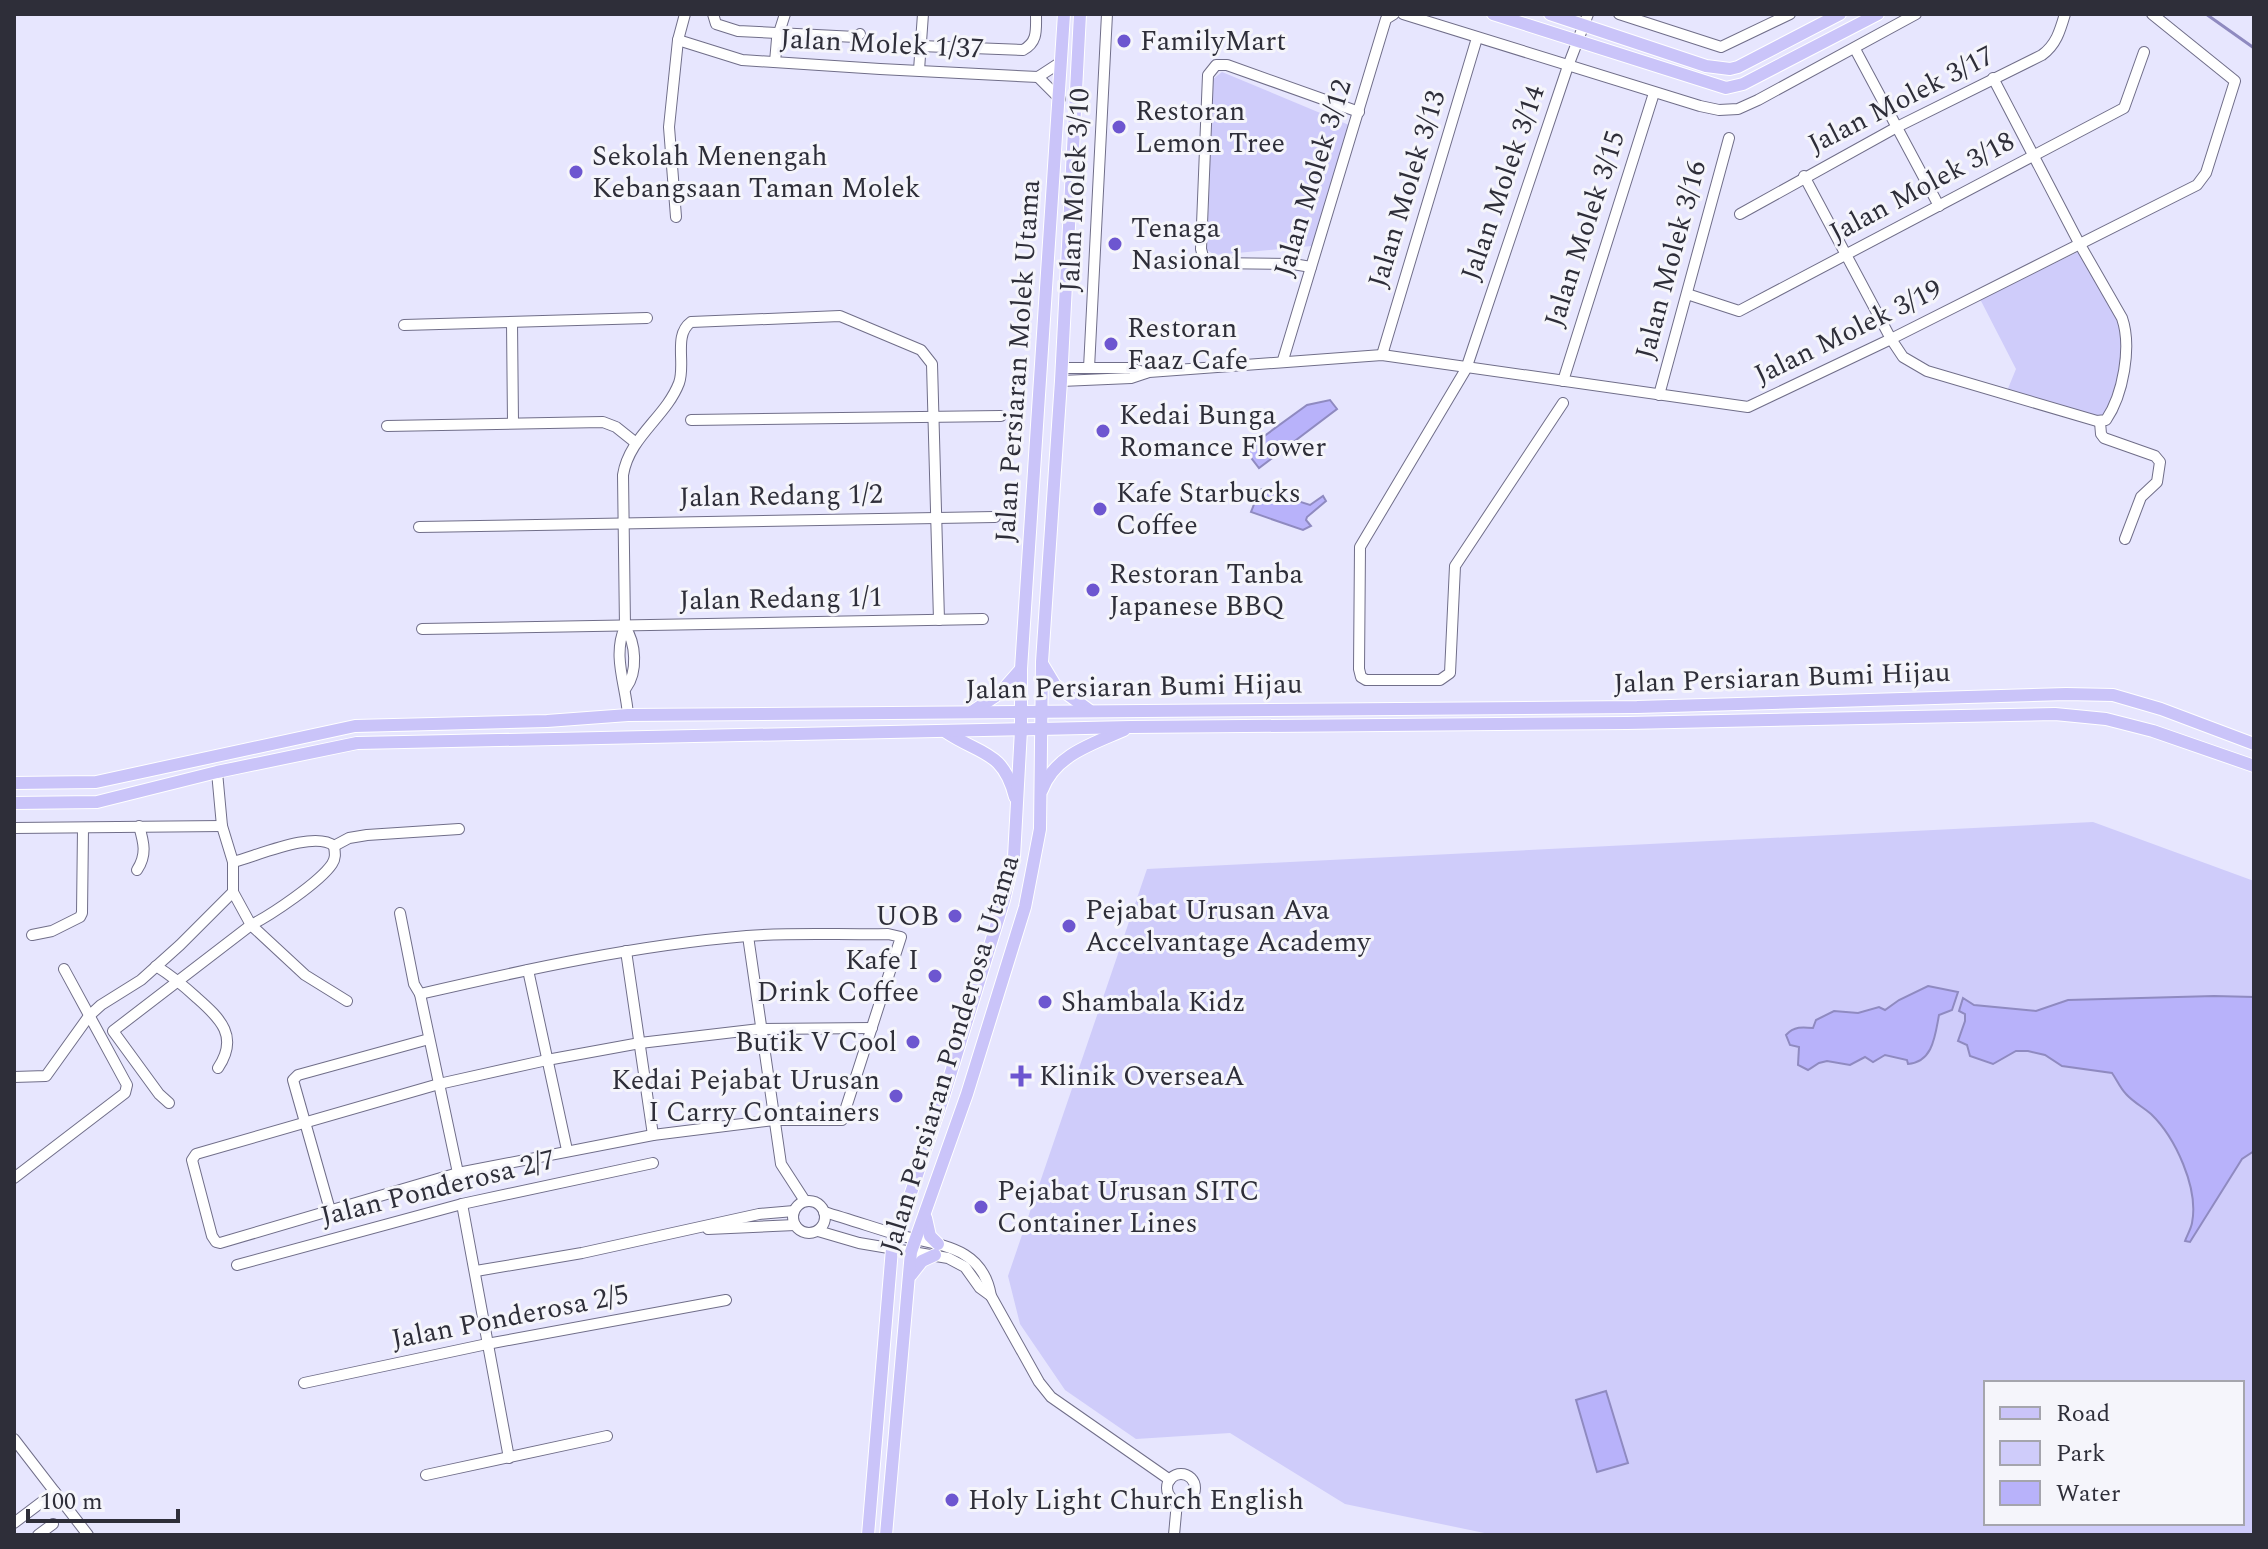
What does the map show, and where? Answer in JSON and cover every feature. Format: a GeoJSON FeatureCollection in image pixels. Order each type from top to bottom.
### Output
{"type":"FeatureCollection","features":[{"type":"Feature","properties":{"kind":"main road","name":"Jalan Persiaran Molek Utama"},"geometry":{"type":"LineString","coordinates":[[1021,730],[1021,669],[1064,14]]}},
{"type":"Feature","properties":{"kind":"main road","name":"Jalan Persiaran Molek Utama"},"geometry":{"type":"LineString","coordinates":[[1040,730],[1080,14]]}},
{"type":"Feature","properties":{"kind":"main road"},"geometry":{"type":"LineString","coordinates":[[1493,14],[1718,87],[1733,88],[1878,14]]}},
{"type":"Feature","properties":{"kind":"main road"},"geometry":{"type":"LineString","coordinates":[[1550,14],[1586,19],[1706,66],[1730,69],[1840,14]]}},
{"type":"Feature","properties":{"kind":"main road"},"geometry":{"type":"LineString","coordinates":[[1042,662],[1055,685],[1091,712]]}},
{"type":"Feature","properties":{"kind":"main road"},"geometry":{"type":"LineString","coordinates":[[966,714],[999,694],[1021,669]]}},
{"type":"Feature","properties":{"kind":"main road","name":"Jalan Persiaran Bumi Hijau"},"geometry":{"type":"LineString","coordinates":[[14,783],[86,784],[355,726],[547,721],[628,715],[1637,707],[2066,694],[2113,695],[2161,709],[2254,744]]}},
{"type":"Feature","properties":{"kind":"main road"},"geometry":{"type":"LineString","coordinates":[[1406,725],[1408,707]]}},
{"type":"Feature","properties":{"kind":"main road"},"geometry":{"type":"LineString","coordinates":[[1528,724],[1524,721],[1523,712],[1530,707]]}},
{"type":"Feature","properties":{"kind":"main road","name":"Jalan Persiaran Bumi Hijau"},"geometry":{"type":"LineString","coordinates":[[14,803],[97,802],[349,743],[1131,727],[1528,724],[2055,714],[2106,719],[2137,727],[2254,766]]}},
{"type":"Feature","properties":{"kind":"main road"},"geometry":{"type":"LineString","coordinates":[[628,715],[633,729],[688,736]]}},
{"type":"Feature","properties":{"kind":"main road"},"geometry":{"type":"LineString","coordinates":[[580,738],[619,731],[626,725],[628,715]]}},
{"type":"Feature","properties":{"kind":"main road"},"geometry":{"type":"LineString","coordinates":[[1039,797],[1046,779],[1062,761],[1131,727]]}},
{"type":"Feature","properties":{"kind":"main road","name":"Jalan Persiaran Ponderosa Utama"},"geometry":{"type":"LineString","coordinates":[[868,1535],[892,1249],[944,1095],[1004,900],[1014,857],[1021,730]]}},
{"type":"Feature","properties":{"kind":"main road","name":"Jalan Persiaran Ponderosa Utama"},"geometry":{"type":"LineString","coordinates":[[886,1535],[911,1252],[967,1094],[1025,907],[1040,829],[1040,730]]}},
{"type":"Feature","properties":{"kind":"main road"},"geometry":{"type":"LineString","coordinates":[[946,732],[989,753],[998,762],[1007,773],[1018,808]]}},
{"type":"Feature","properties":{"kind":"main road"},"geometry":{"type":"LineString","coordinates":[[908,1282],[918,1265],[936,1249],[926,1215]]}},
{"type":"Feature","properties":{"kind":"street"},"geometry":{"type":"LineString","coordinates":[[676,217],[669,127],[678,40],[685,14]]}},
{"type":"Feature","properties":{"kind":"street"},"geometry":{"type":"LineString","coordinates":[[713,14],[716,24],[735,30],[856,37],[860,34]]}},
{"type":"Feature","properties":{"kind":"street"},"geometry":{"type":"LineString","coordinates":[[775,62],[785,14]]}},
{"type":"Feature","properties":{"kind":"street"},"geometry":{"type":"LineString","coordinates":[[919,70],[923,14]]}},
{"type":"Feature","properties":{"kind":"street"},"geometry":{"type":"LineString","coordinates":[[920,46],[1023,50],[1032,45],[1036,14]]}},
{"type":"Feature","properties":{"kind":"street","name":"Jalan Molek 3/10"},"geometry":{"type":"LineString","coordinates":[[1089,368],[1107,14]]}},
{"type":"Feature","properties":{"kind":"street","name":"Jalan Molek 3/12"},"geometry":{"type":"LineString","coordinates":[[1283,360],[1386,19],[1394,14]]}},
{"type":"Feature","properties":{"kind":"street"},"geometry":{"type":"LineString","coordinates":[[1403,14],[1654,93],[1719,110],[1738,109],[1916,14]]}},
{"type":"Feature","properties":{"kind":"street"},"geometry":{"type":"LineString","coordinates":[[1619,14],[1721,47],[1790,14]]}},
{"type":"Feature","properties":{"kind":"street","name":"Jalan Molek 3/17"},"geometry":{"type":"LineString","coordinates":[[1740,214],[1897,127],[2042,55],[2051,48],[2065,14]]}},
{"type":"Feature","properties":{"kind":"street","name":"Jalan Molek 3/19"},"geometry":{"type":"LineString","coordinates":[[1062,375],[1131,378],[1145,373],[1283,360],[1382,355],[1748,407],[1891,339],[2197,185],[2206,173],[2235,81],[2152,14]]}},
{"type":"Feature","properties":{"kind":"street","name":"Jalan Molek 3/14"},"geometry":{"type":"LineString","coordinates":[[1563,403],[1455,566],[1450,673],[1440,680],[1366,680],[1361,677],[1360,547],[1466,369],[1586,19]]}},
{"type":"Feature","properties":{"kind":"street","name":"Jalan Molek 3/13"},"geometry":{"type":"LineString","coordinates":[[1382,355],[1477,38]]}},
{"type":"Feature","properties":{"kind":"street","name":"Jalan Molek 1/37"},"geometry":{"type":"LineString","coordinates":[[678,40],[736,59],[1038,77]]}},
{"type":"Feature","properties":{"kind":"street"},"geometry":{"type":"LineString","coordinates":[[1855,49],[1939,206]]}},
{"type":"Feature","properties":{"kind":"street","name":"Jalan Molek 3/18"},"geometry":{"type":"LineString","coordinates":[[1687,294],[1739,311],[1939,206],[2124,108],[2144,52]]}},
{"type":"Feature","properties":{"kind":"street"},"geometry":{"type":"LineString","coordinates":[[1060,99],[1038,77],[1061,62]]}},
{"type":"Feature","properties":{"kind":"street"},"geometry":{"type":"LineString","coordinates":[[1311,267],[1212,263],[1204,260],[1201,249],[1208,75],[1216,65],[1227,65],[1359,112]]}},
{"type":"Feature","properties":{"kind":"street"},"geometry":{"type":"LineString","coordinates":[[1804,176],[1903,357],[1927,371],[2100,422],[2106,420],[2125,362],[2126,331],[2122,318],[1993,78]]}},
{"type":"Feature","properties":{"kind":"street","name":"Jalan Molek 3/15"},"geometry":{"type":"LineString","coordinates":[[1563,381],[1654,93]]}},
{"type":"Feature","properties":{"kind":"street","name":"Jalan Molek 3/16"},"geometry":{"type":"LineString","coordinates":[[1659,395],[1729,138]]}},
{"type":"Feature","properties":{"kind":"street"},"geometry":{"type":"LineString","coordinates":[[628,715],[626,688],[633,679],[633,670],[632,637],[625,627],[623,475],[636,443],[657,418],[680,381],[683,331],[696,321],[840,316],[913,346],[929,357],[935,418],[939,620]]}},
{"type":"Feature","properties":{"kind":"street"},"geometry":{"type":"LineString","coordinates":[[404,325],[647,318]]}},
{"type":"Feature","properties":{"kind":"street"},"geometry":{"type":"LineString","coordinates":[[512,323],[513,423]]}},
{"type":"Feature","properties":{"kind":"street","name":"Jalan Molek 3/19"},"geometry":{"type":"LineString","coordinates":[[1062,375],[1089,368],[1131,368],[1145,373]]}},
{"type":"Feature","properties":{"kind":"street"},"geometry":{"type":"LineString","coordinates":[[691,420],[1001,416]]}},
{"type":"Feature","properties":{"kind":"street"},"geometry":{"type":"LineString","coordinates":[[387,426],[603,422],[616,427],[636,443]]}},
{"type":"Feature","properties":{"kind":"street"},"geometry":{"type":"LineString","coordinates":[[2100,422],[2104,438],[2155,456],[2160,462],[2157,482],[2141,497],[2125,539]]}},
{"type":"Feature","properties":{"kind":"street"},"geometry":{"type":"LineString","coordinates":[[938,518],[995,517]]}},
{"type":"Feature","properties":{"kind":"street","name":"Jalan Redang 1/2"},"geometry":{"type":"LineString","coordinates":[[419,527],[938,518]]}},
{"type":"Feature","properties":{"kind":"street","name":"Jalan Redang 1/1"},"geometry":{"type":"LineString","coordinates":[[422,629],[983,619]]}},
{"type":"Feature","properties":{"kind":"street"},"geometry":{"type":"LineString","coordinates":[[217,772],[222,826],[233,862],[233,892],[251,925],[305,975],[347,1001]]}},
{"type":"Feature","properties":{"kind":"street"},"geometry":{"type":"LineString","coordinates":[[137,870],[145,850],[139,826]]}},
{"type":"Feature","properties":{"kind":"street"},"geometry":{"type":"LineString","coordinates":[[14,828],[222,826]]}},
{"type":"Feature","properties":{"kind":"street"},"geometry":{"type":"LineString","coordinates":[[32,935],[52,931],[80,917],[82,913],[83,828]]}},
{"type":"Feature","properties":{"kind":"street"},"geometry":{"type":"LineString","coordinates":[[334,846],[349,838],[367,835],[459,829]]}},
{"type":"Feature","properties":{"kind":"street"},"geometry":{"type":"LineString","coordinates":[[169,1103],[113,1031],[177,979],[316,880],[332,865],[336,856],[334,846],[328,840],[308,840],[233,862]]}},
{"type":"Feature","properties":{"kind":"street"},"geometry":{"type":"LineString","coordinates":[[14,1077],[46,1076],[89,1016],[141,980],[233,892]]}},
{"type":"Feature","properties":{"kind":"street"},"geometry":{"type":"LineString","coordinates":[[400,913],[458,1173]]}},
{"type":"Feature","properties":{"kind":"street"},"geometry":{"type":"LineString","coordinates":[[420,994],[626,951],[748,936],[888,934],[901,937],[872,1028],[842,1120],[774,1120],[653,1135],[567,1150],[458,1173],[216,1242],[192,1164],[196,1154],[439,1084],[547,1060],[640,1043],[760,1029],[872,1028]]}},
{"type":"Feature","properties":{"kind":"street"},"geometry":{"type":"LineString","coordinates":[[748,936],[781,1164],[805,1201],[819,1204],[824,1212],[824,1221],[818,1231]]}},
{"type":"Feature","properties":{"kind":"street"},"geometry":{"type":"LineString","coordinates":[[626,951],[653,1135]]}},
{"type":"Feature","properties":{"kind":"street"},"geometry":{"type":"LineString","coordinates":[[156,966],[177,979],[210,1008],[225,1029],[228,1052],[218,1068]]}},
{"type":"Feature","properties":{"kind":"street"},"geometry":{"type":"LineString","coordinates":[[14,1178],[125,1093],[127,1085],[64,969]]}},
{"type":"Feature","properties":{"kind":"street"},"geometry":{"type":"LineString","coordinates":[[528,970],[567,1150]]}},
{"type":"Feature","properties":{"kind":"street"},"geometry":{"type":"LineString","coordinates":[[330,1210],[293,1080],[298,1075],[429,1039]]}},
{"type":"Feature","properties":{"kind":"street","name":"Jalan Ponderosa 2/7"},"geometry":{"type":"LineString","coordinates":[[237,1265],[462,1204],[653,1163]]}},
{"type":"Feature","properties":{"kind":"street"},"geometry":{"type":"LineString","coordinates":[[476,1271],[582,1253],[749,1216],[794,1211],[805,1201]]}},
{"type":"Feature","properties":{"kind":"street"},"geometry":{"type":"LineString","coordinates":[[462,1204],[509,1458]]}},
{"type":"Feature","properties":{"kind":"street"},"geometry":{"type":"LineString","coordinates":[[794,1211],[795,1225]]}},
{"type":"Feature","properties":{"kind":"street"},"geometry":{"type":"LineString","coordinates":[[824,1212],[916,1239],[936,1249]]}},
{"type":"Feature","properties":{"kind":"street"},"geometry":{"type":"LineString","coordinates":[[770,1213],[771,1228]]}},
{"type":"Feature","properties":{"kind":"street"},"geometry":{"type":"LineString","coordinates":[[749,1216],[750,1229]]}},
{"type":"Feature","properties":{"kind":"street"},"geometry":{"type":"LineString","coordinates":[[698,1228],[750,1229],[795,1225],[806,1233],[818,1231],[892,1249],[911,1252],[952,1247],[969,1256],[988,1280],[991,1296],[1039,1382],[1051,1397],[1170,1480]]}},
{"type":"Feature","properties":{"kind":"street"},"geometry":{"type":"LineString","coordinates":[[859,1243],[866,1225]]}},
{"type":"Feature","properties":{"kind":"street","name":"Jalan Ponderosa 2/5"},"geometry":{"type":"LineString","coordinates":[[304,1383],[487,1344],[726,1300]]}},
{"type":"Feature","properties":{"kind":"street"},"geometry":{"type":"LineString","coordinates":[[426,1475],[607,1436]]}},
{"type":"Feature","properties":{"kind":"street"},"geometry":{"type":"LineString","coordinates":[[14,1439],[88,1535]]}},
{"type":"Feature","properties":{"kind":"street"},"geometry":{"type":"LineString","coordinates":[[1177,1475],[1186,1475],[1195,1485],[1191,1499],[1177,1502],[1168,1494],[1170,1480],[1177,1475]]}},
{"type":"Feature","properties":{"kind":"street"},"geometry":{"type":"LineString","coordinates":[[14,1523],[55,1492]]}},
{"type":"Feature","properties":{"kind":"street"},"geometry":{"type":"LineString","coordinates":[[1174,1535],[1177,1502]]}},
{"type":"Feature","properties":{"kind":"street"},"geometry":{"type":"LineString","coordinates":[[38,1535],[53,1524]]}},
{"type":"Feature","properties":{"kind":"green space"},"geometry":{"type":"Polygon","coordinates":[[[1222,72],[1349,125],[1312,246],[1215,255],[1207,250],[1213,79],[1222,72]]]}},
{"type":"Feature","properties":{"kind":"green space"},"geometry":{"type":"Polygon","coordinates":[[[2080,251],[2120,323],[2123,345],[2107,413],[2101,417],[2007,391],[2016,369],[1980,299],[2080,251]]]}},
{"type":"Feature","properties":{"kind":"green space"},"geometry":{"type":"Polygon","coordinates":[[[2093,822],[2254,881],[2254,1535],[1494,1535],[1345,1504],[1230,1433],[1136,1439],[1065,1390],[1020,1324],[1008,1276],[1147,869],[2093,822]]]}},
{"type":"Feature","properties":{"kind":"water"},"geometry":{"type":"Polygon","coordinates":[[[1330,400],[1337,409],[1259,468],[1245,450],[1307,405],[1330,400]]]}},
{"type":"Feature","properties":{"kind":"water"},"geometry":{"type":"Polygon","coordinates":[[[1260,489],[1310,505],[1323,496],[1326,501],[1307,517],[1311,526],[1303,530],[1251,512],[1260,489]]]}},
{"type":"Feature","properties":{"kind":"water"},"geometry":{"type":"Polygon","coordinates":[[[1928,986],[1958,992],[1952,1010],[1939,1015],[1931,1047],[1923,1058],[1908,1064],[1907,1060],[1885,1055],[1873,1062],[1865,1057],[1850,1065],[1827,1061],[1808,1070],[1798,1065],[1799,1047],[1790,1045],[1786,1035],[1792,1030],[1813,1028],[1816,1020],[1834,1011],[1858,1013],[1879,1007],[1885,1010],[1928,986]]]}},
{"type":"Feature","properties":{"kind":"water"},"geometry":{"type":"Polygon","coordinates":[[[2254,997],[2254,1151],[2242,1159],[2190,1242],[2185,1241],[2191,1225],[2192,1194],[2183,1164],[2160,1124],[2126,1094],[2112,1073],[2062,1066],[2045,1055],[2028,1051],[2016,1051],[1993,1064],[1970,1056],[1967,1045],[1958,1041],[1965,1021],[1965,1014],[1959,1011],[1963,998],[1974,1005],[2036,1011],[2068,1000],[2254,997]]]}},
{"type":"Feature","properties":{"kind":"water"},"geometry":{"type":"Polygon","coordinates":[[[1606,1391],[1628,1463],[1597,1472],[1576,1400],[1606,1391]]]}},
{"type":"Feature","properties":{"kind":"waterway"},"geometry":{"type":"LineString","coordinates":[[2206,14],[2254,48]]}},
{"type":"Feature","properties":{"kind":"place","name":"FamilyMart"},"geometry":{"type":"Point","coordinates":[1124,41]}},
{"type":"Feature","properties":{"kind":"place","name":"Restoran Lemon Tree"},"geometry":{"type":"Point","coordinates":[1119,127]}},
{"type":"Feature","properties":{"kind":"place","name":"Sekolah Menengah Kebangsaan Taman Molek"},"geometry":{"type":"Point","coordinates":[576,172]}},
{"type":"Feature","properties":{"kind":"place","name":"Tenaga Nasional"},"geometry":{"type":"Point","coordinates":[1115,244]}},
{"type":"Feature","properties":{"kind":"place","name":"Restoran Faaz Cafe"},"geometry":{"type":"Point","coordinates":[1111,344]}},
{"type":"Feature","properties":{"kind":"place","name":"Kedai Bunga Romance Flower"},"geometry":{"type":"Point","coordinates":[1103,431]}},
{"type":"Feature","properties":{"kind":"place","name":"Kafe Starbucks Coffee"},"geometry":{"type":"Point","coordinates":[1100,509]}},
{"type":"Feature","properties":{"kind":"place","name":"Restoran Tanba Japanese BBQ"},"geometry":{"type":"Point","coordinates":[1093,590]}},
{"type":"Feature","properties":{"kind":"place","name":"UOB"},"geometry":{"type":"Point","coordinates":[955,916]}},
{"type":"Feature","properties":{"kind":"place","name":"Pejabat Urusan Ava Accelvantage Academy"},"geometry":{"type":"Point","coordinates":[1069,926]}},
{"type":"Feature","properties":{"kind":"place","name":"Kafe I Drink Coffee"},"geometry":{"type":"Point","coordinates":[935,976]}},
{"type":"Feature","properties":{"kind":"place","name":"Shambala Kidz"},"geometry":{"type":"Point","coordinates":[1045,1002]}},
{"type":"Feature","properties":{"kind":"place","name":"Butik V Cool"},"geometry":{"type":"Point","coordinates":[913,1042]}},
{"type":"Feature","properties":{"kind":"place","name":"Klinik OverseaA"},"geometry":{"type":"Point","coordinates":[1021,1076]}},
{"type":"Feature","properties":{"kind":"place","name":"Kedai Pejabat Urusan I Carry Containers"},"geometry":{"type":"Point","coordinates":[896,1096]}},
{"type":"Feature","properties":{"kind":"place","name":"Pejabat Urusan SITC Container Lines"},"geometry":{"type":"Point","coordinates":[981,1207]}},
{"type":"Feature","properties":{"kind":"place","name":"Holy Light Church English"},"geometry":{"type":"Point","coordinates":[952,1500]}}]}
